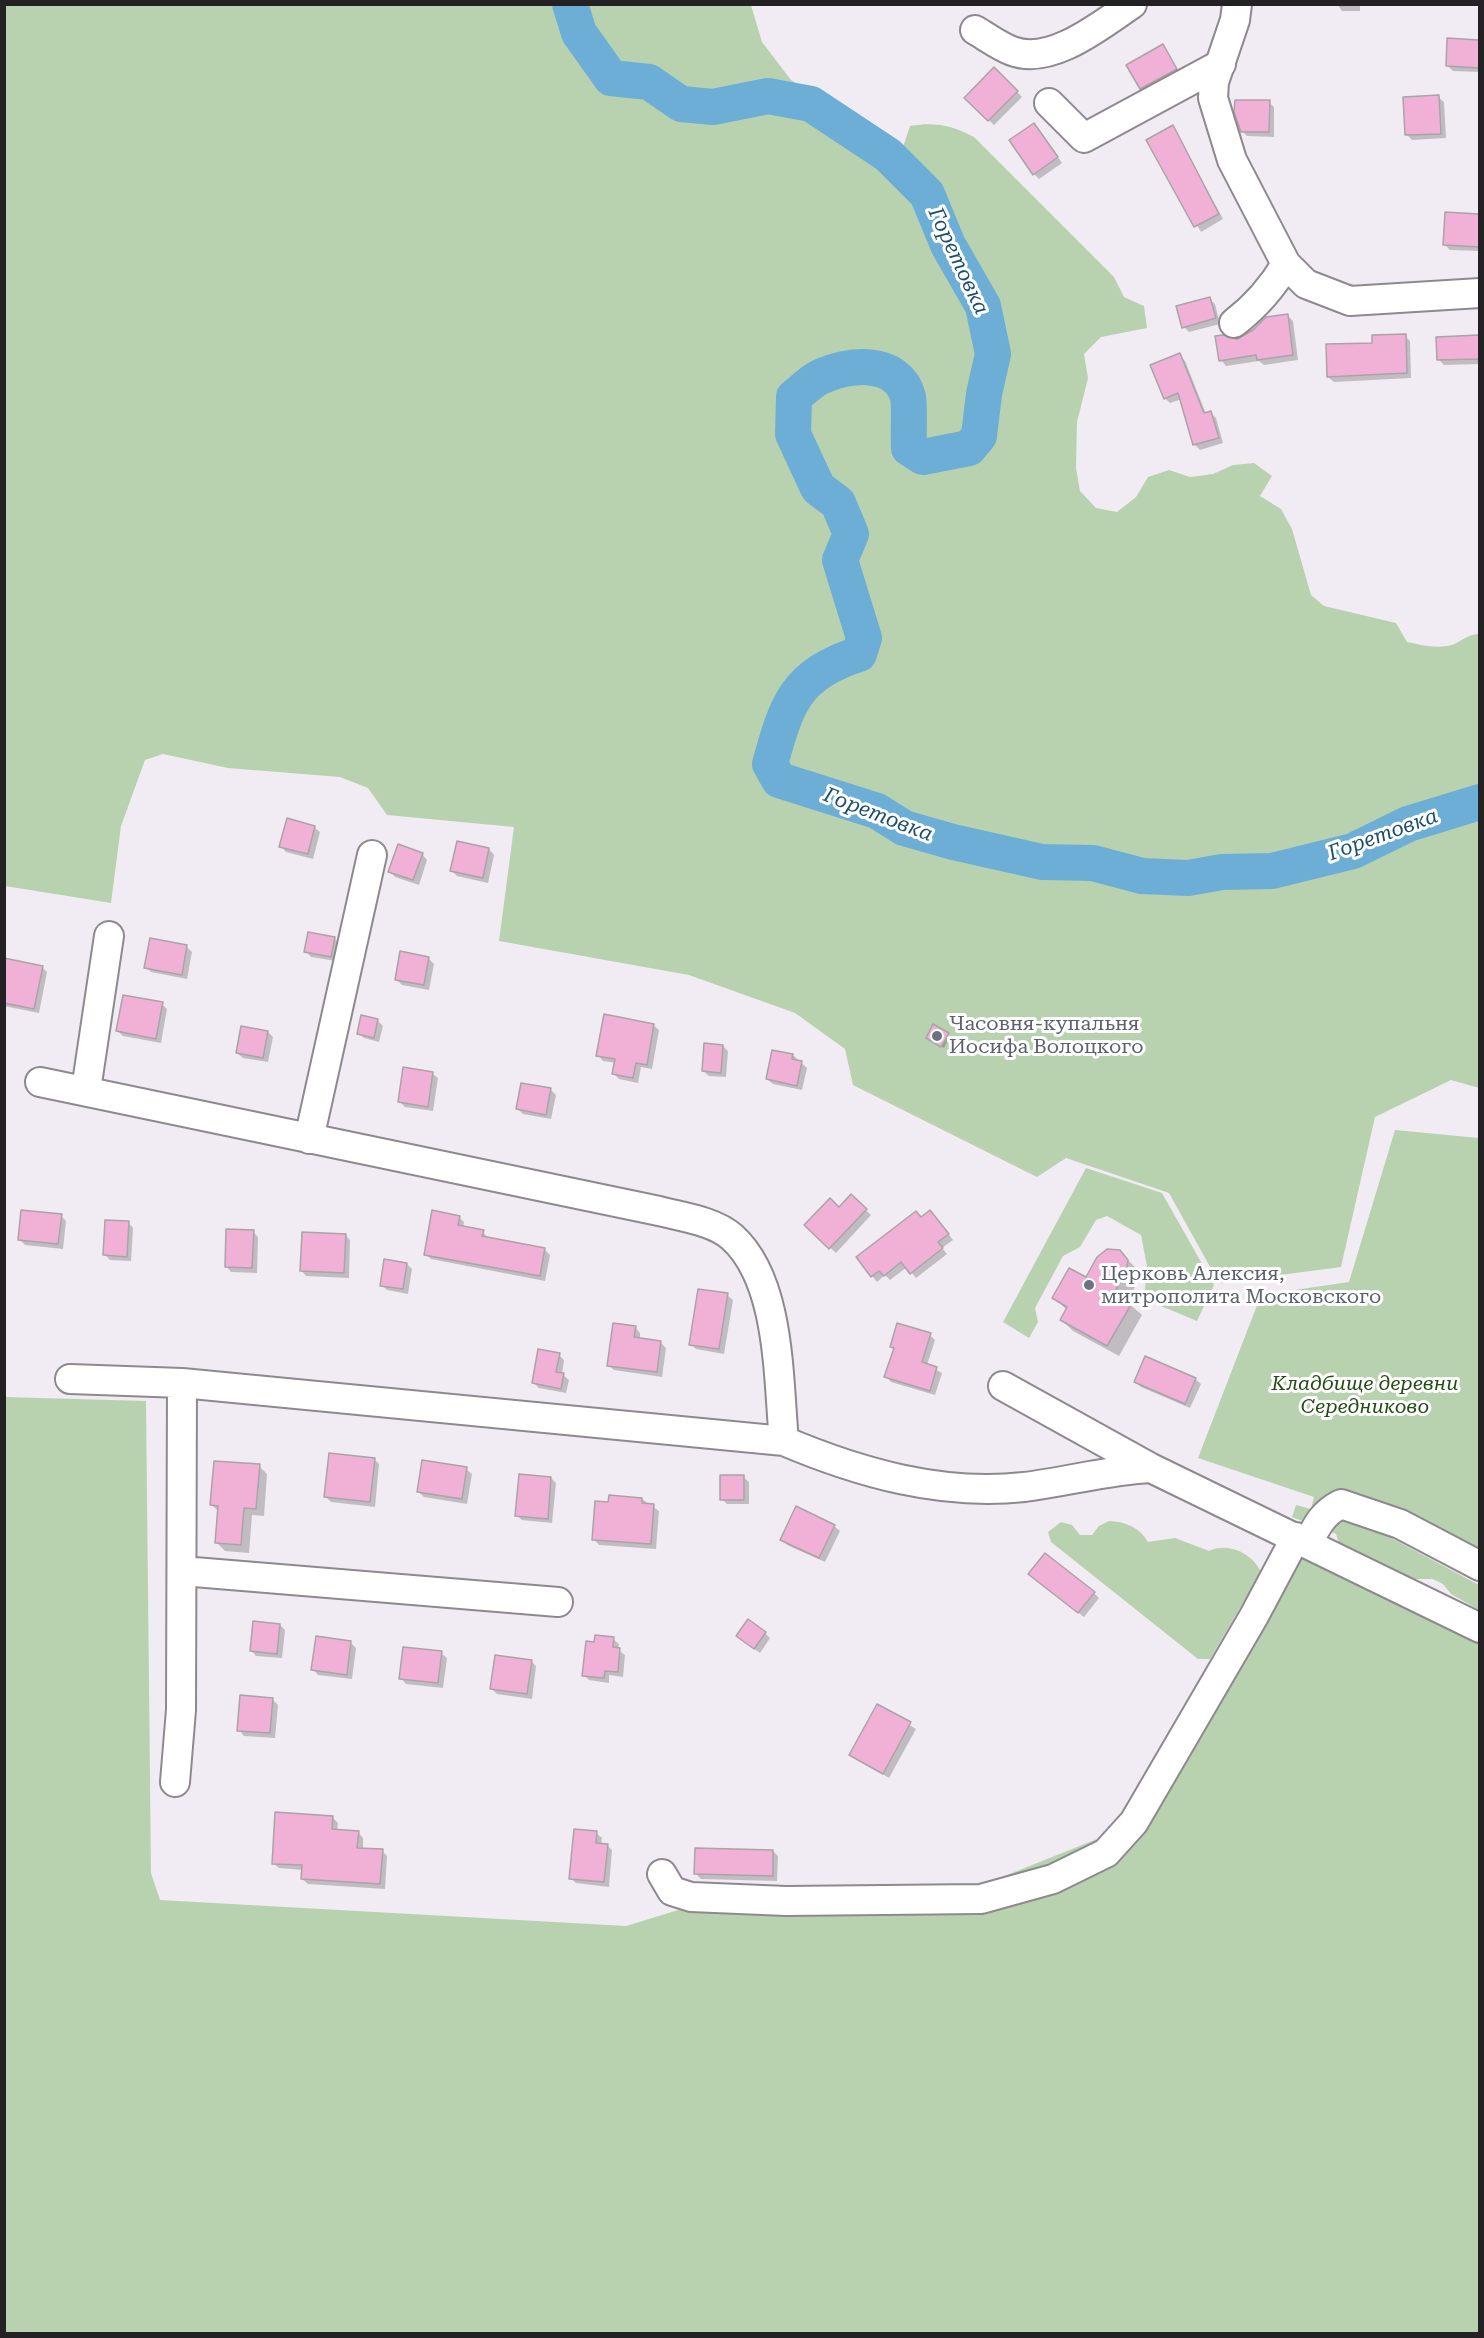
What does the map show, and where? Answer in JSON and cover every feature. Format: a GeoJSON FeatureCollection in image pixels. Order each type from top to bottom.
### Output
{"type":"FeatureCollection","features":[{"type":"Feature","properties":{"kind":"street"},"geometry":{"type":"LineString","coordinates":[[975,30],[1011,51],[1032,55],[1049,52],[1093,30],[1132,4]]}},
{"type":"Feature","properties":{"kind":"street"},"geometry":{"type":"LineString","coordinates":[[1237,4],[1214,90],[1219,123],[1232,160],[1286,264],[1306,284],[1350,301],[1479,293]]}},
{"type":"Feature","properties":{"kind":"street"},"geometry":{"type":"LineString","coordinates":[[1049,103],[1084,138],[1221,64]]}},
{"type":"Feature","properties":{"kind":"street"},"geometry":{"type":"LineString","coordinates":[[1234,323],[1252,309],[1273,286],[1286,264]]}},
{"type":"Feature","properties":{"kind":"street"},"geometry":{"type":"LineString","coordinates":[[309,1139],[372,855]]}},
{"type":"Feature","properties":{"kind":"street"},"geometry":{"type":"LineString","coordinates":[[86,1090],[109,936]]}},
{"type":"Feature","properties":{"kind":"street"},"geometry":{"type":"LineString","coordinates":[[40,1082],[659,1211],[708,1225],[731,1236],[752,1259],[763,1281],[770,1308],[784,1441]]}},
{"type":"Feature","properties":{"kind":"street"},"geometry":{"type":"LineString","coordinates":[[70,1378],[182,1383],[784,1441],[871,1474],[938,1485],[1023,1487],[1130,1469],[1151,1468]]}},
{"type":"Feature","properties":{"kind":"street"},"geometry":{"type":"LineString","coordinates":[[175,1782],[181,1710],[182,1383]]}},
{"type":"Feature","properties":{"kind":"street"},"geometry":{"type":"LineString","coordinates":[[1003,1386],[1151,1468],[1479,1628]]}},
{"type":"Feature","properties":{"kind":"street"},"geometry":{"type":"LineString","coordinates":[[662,1874],[672,1891],[691,1896],[786,1901],[981,1899],[1053,1879],[1106,1853],[1134,1822],[1254,1616],[1302,1540],[1329,1510],[1341,1504],[1400,1524],[1479,1566]]}},
{"type":"Feature","properties":{"kind":"street"},"geometry":{"type":"LineString","coordinates":[[182,1571],[558,1602]]}},
{"type":"Feature","properties":{"kind":"green space"},"geometry":{"type":"Polygon","coordinates":[[[4,5],[751,5],[762,42],[791,80],[903,147],[910,126],[927,124],[943,126],[974,137],[1114,277],[1124,297],[1144,306],[1147,328],[1101,337],[1084,354],[1088,378],[1077,422],[1076,468],[1080,491],[1096,508],[1117,512],[1136,497],[1148,477],[1169,470],[1190,477],[1213,474],[1233,465],[1254,463],[1272,476],[1260,496],[1281,509],[1292,529],[1311,595],[1324,606],[1396,623],[1407,642],[1423,645],[1441,647],[1452,645],[1468,636],[1479,634],[1479,1088],[1451,1080],[1375,1117],[1341,1267],[1219,1283],[1169,1193],[1066,1158],[1037,1177],[853,1085],[845,1049],[795,1013],[689,975],[499,941],[514,827],[387,815],[368,788],[340,777],[228,768],[163,754],[145,760],[121,826],[111,903],[5,886],[4,5]]]}},
{"type":"Feature","properties":{"kind":"green space","name":"Кладбище деревни Середниково"},"geometry":{"type":"Polygon","coordinates":[[[1395,1130],[1479,1138],[1479,1572],[1379,1524],[1355,1523],[1382,1533],[1479,1585],[1479,1610],[1451,1594],[1443,1584],[1433,1579],[1409,1579],[1339,1544],[1336,1534],[1292,1517],[1296,1505],[1311,1509],[1314,1497],[1198,1458],[1261,1295],[1349,1282],[1395,1130]]]}},
{"type":"Feature","properties":{"kind":"green space"},"geometry":{"type":"Polygon","coordinates":[[[1086,1168],[1162,1193],[1214,1285],[1197,1321],[1144,1299],[1147,1266],[1141,1235],[1107,1216],[1096,1220],[1080,1247],[1063,1256],[1035,1308],[1038,1322],[1029,1338],[1003,1322],[1086,1168]]]}},
{"type":"Feature","properties":{"kind":"green space"},"geometry":{"type":"Polygon","coordinates":[[[5,1397],[146,1401],[151,1873],[160,1900],[626,1926],[747,1889],[962,1893],[1112,1833],[1302,1552],[1479,1641],[1479,2333],[5,2334],[5,1397]]]}},
{"type":"Feature","properties":{"kind":"green space"},"geometry":{"type":"Polygon","coordinates":[[[1109,1521],[1132,1526],[1148,1542],[1175,1538],[1209,1551],[1231,1549],[1246,1555],[1257,1565],[1261,1572],[1210,1659],[1198,1659],[1051,1542],[1048,1532],[1061,1522],[1072,1525],[1080,1535],[1092,1535],[1099,1526],[1109,1521]]]}},
{"type":"Feature","properties":{"kind":"building"},"geometry":{"type":"Polygon","coordinates":[[[1447,38],[1479,40],[1479,68],[1446,66],[1447,38]]]}},
{"type":"Feature","properties":{"kind":"building"},"geometry":{"type":"Polygon","coordinates":[[[1163,44],[1177,69],[1140,89],[1126,65],[1163,44]]]}},
{"type":"Feature","properties":{"kind":"building"},"geometry":{"type":"Polygon","coordinates":[[[994,67],[1018,91],[988,121],[964,98],[994,67]]]}},
{"type":"Feature","properties":{"kind":"building"},"geometry":{"type":"Polygon","coordinates":[[[1439,95],[1441,134],[1405,135],[1403,97],[1439,95]]]}},
{"type":"Feature","properties":{"kind":"building"},"geometry":{"type":"Polygon","coordinates":[[[1235,100],[1270,100],[1269,132],[1241,132],[1234,112],[1235,100]]]}},
{"type":"Feature","properties":{"kind":"building"},"geometry":{"type":"Polygon","coordinates":[[[1034,123],[1058,157],[1033,175],[1009,140],[1034,123]]]}},
{"type":"Feature","properties":{"kind":"building"},"geometry":{"type":"Polygon","coordinates":[[[1173,125],[1219,214],[1194,227],[1146,140],[1173,125]]]}},
{"type":"Feature","properties":{"kind":"building"},"geometry":{"type":"Polygon","coordinates":[[[1445,212],[1479,214],[1479,247],[1443,245],[1445,212]]]}},
{"type":"Feature","properties":{"kind":"building"},"geometry":{"type":"Polygon","coordinates":[[[1210,297],[1216,318],[1182,328],[1176,306],[1210,297]]]}},
{"type":"Feature","properties":{"kind":"building"},"geometry":{"type":"Polygon","coordinates":[[[1288,314],[1293,355],[1257,360],[1256,355],[1219,361],[1215,336],[1223,335],[1237,339],[1253,330],[1266,317],[1288,314]]]}},
{"type":"Feature","properties":{"kind":"building"},"geometry":{"type":"Polygon","coordinates":[[[1406,334],[1407,373],[1327,377],[1326,344],[1372,343],[1372,335],[1406,334]]]}},
{"type":"Feature","properties":{"kind":"building"},"geometry":{"type":"Polygon","coordinates":[[[1479,335],[1479,359],[1437,360],[1436,337],[1479,335]]]}},
{"type":"Feature","properties":{"kind":"building"},"geometry":{"type":"Polygon","coordinates":[[[1180,353],[1204,413],[1211,411],[1219,438],[1193,445],[1178,393],[1164,399],[1150,365],[1180,353]]]}},
{"type":"Feature","properties":{"kind":"building"},"geometry":{"type":"Polygon","coordinates":[[[287,818],[315,826],[308,854],[279,847],[287,818]]]}},
{"type":"Feature","properties":{"kind":"building"},"geometry":{"type":"Polygon","coordinates":[[[457,841],[489,848],[483,878],[450,871],[457,841]]]}},
{"type":"Feature","properties":{"kind":"building"},"geometry":{"type":"Polygon","coordinates":[[[398,844],[423,853],[413,880],[388,872],[398,844]]]}},
{"type":"Feature","properties":{"kind":"building"},"geometry":{"type":"Polygon","coordinates":[[[308,932],[335,937],[331,957],[304,952],[308,932]]]}},
{"type":"Feature","properties":{"kind":"building"},"geometry":{"type":"Polygon","coordinates":[[[150,938],[187,945],[182,975],[144,968],[150,938]]]}},
{"type":"Feature","properties":{"kind":"building"},"geometry":{"type":"Polygon","coordinates":[[[400,951],[429,957],[424,985],[395,980],[400,951]]]}},
{"type":"Feature","properties":{"kind":"building"},"geometry":{"type":"Polygon","coordinates":[[[4,958],[43,966],[34,1009],[4,1003],[4,958]]]}},
{"type":"Feature","properties":{"kind":"building"},"geometry":{"type":"Polygon","coordinates":[[[123,995],[163,1002],[156,1039],[116,1031],[123,995]]]}},
{"type":"Feature","properties":{"kind":"building"},"geometry":{"type":"Polygon","coordinates":[[[604,1014],[654,1024],[647,1065],[636,1063],[633,1078],[612,1074],[615,1059],[596,1056],[604,1014]]]}},
{"type":"Feature","properties":{"kind":"building"},"geometry":{"type":"Polygon","coordinates":[[[361,1015],[378,1019],[374,1038],[357,1034],[361,1015]]]}},
{"type":"Feature","properties":{"kind":"building","name":"Часовня-купальня Иосифа Волоцкого"},"geometry":{"type":"Polygon","coordinates":[[[933,1024],[949,1033],[941,1047],[926,1038],[933,1024]]]}},
{"type":"Feature","properties":{"kind":"building"},"geometry":{"type":"Polygon","coordinates":[[[241,1026],[268,1031],[263,1058],[236,1053],[241,1026]]]}},
{"type":"Feature","properties":{"kind":"building"},"geometry":{"type":"Polygon","coordinates":[[[704,1043],[723,1045],[721,1073],[702,1071],[704,1043]]]}},
{"type":"Feature","properties":{"kind":"building"},"geometry":{"type":"Polygon","coordinates":[[[772,1050],[793,1054],[792,1059],[802,1061],[797,1086],[766,1079],[772,1050]]]}},
{"type":"Feature","properties":{"kind":"building"},"geometry":{"type":"Polygon","coordinates":[[[403,1067],[433,1072],[428,1107],[398,1102],[403,1067]]]}},
{"type":"Feature","properties":{"kind":"building"},"geometry":{"type":"Polygon","coordinates":[[[521,1083],[551,1088],[546,1115],[516,1109],[521,1083]]]}},
{"type":"Feature","properties":{"kind":"building"},"geometry":{"type":"Polygon","coordinates":[[[851,1194],[867,1209],[829,1249],[804,1225],[830,1198],[839,1207],[851,1194]]]}},
{"type":"Feature","properties":{"kind":"building"},"geometry":{"type":"Polygon","coordinates":[[[21,1210],[62,1214],[58,1244],[18,1240],[21,1210]]]}},
{"type":"Feature","properties":{"kind":"building"},"geometry":{"type":"Polygon","coordinates":[[[432,1210],[460,1216],[458,1225],[484,1230],[482,1236],[545,1248],[540,1276],[424,1255],[432,1210]]]}},
{"type":"Feature","properties":{"kind":"building"},"geometry":{"type":"Polygon","coordinates":[[[930,1210],[949,1234],[938,1242],[943,1248],[910,1274],[901,1262],[884,1276],[879,1271],[871,1277],[856,1257],[916,1211],[921,1217],[930,1210]]]}},
{"type":"Feature","properties":{"kind":"building"},"geometry":{"type":"Polygon","coordinates":[[[105,1220],[129,1221],[127,1257],[103,1255],[105,1220]]]}},
{"type":"Feature","properties":{"kind":"building"},"geometry":{"type":"Polygon","coordinates":[[[226,1229],[254,1230],[252,1268],[225,1267],[226,1229]]]}},
{"type":"Feature","properties":{"kind":"building"},"geometry":{"type":"Polygon","coordinates":[[[302,1232],[346,1234],[344,1273],[300,1271],[302,1232]]]}},
{"type":"Feature","properties":{"kind":"building","name":"Церковь Алексия, митрополита Московского"},"geometry":{"type":"Polygon","coordinates":[[[1107,1249],[1120,1250],[1128,1260],[1126,1273],[1114,1293],[1132,1303],[1107,1346],[1060,1320],[1067,1307],[1052,1298],[1069,1268],[1086,1277],[1097,1257],[1107,1249]]]}},
{"type":"Feature","properties":{"kind":"building"},"geometry":{"type":"Polygon","coordinates":[[[384,1259],[407,1263],[403,1289],[380,1286],[384,1259]]]}},
{"type":"Feature","properties":{"kind":"building"},"geometry":{"type":"Polygon","coordinates":[[[698,1289],[728,1293],[719,1349],[689,1345],[698,1289]]]}},
{"type":"Feature","properties":{"kind":"building"},"geometry":{"type":"Polygon","coordinates":[[[613,1323],[636,1326],[634,1337],[661,1341],[657,1372],[607,1366],[613,1323]]]}},
{"type":"Feature","properties":{"kind":"building"},"geometry":{"type":"Polygon","coordinates":[[[897,1323],[931,1333],[922,1362],[937,1367],[930,1391],[884,1377],[894,1348],[890,1347],[897,1323]]]}},
{"type":"Feature","properties":{"kind":"building"},"geometry":{"type":"Polygon","coordinates":[[[538,1349],[560,1353],[556,1372],[564,1373],[561,1389],[532,1383],[538,1349]]]}},
{"type":"Feature","properties":{"kind":"building"},"geometry":{"type":"Polygon","coordinates":[[[1145,1356],[1196,1378],[1185,1404],[1134,1382],[1145,1356]]]}},
{"type":"Feature","properties":{"kind":"building"},"geometry":{"type":"Polygon","coordinates":[[[329,1453],[375,1458],[370,1502],[324,1497],[329,1453]]]}},
{"type":"Feature","properties":{"kind":"building"},"geometry":{"type":"Polygon","coordinates":[[[422,1460],[467,1467],[462,1499],[417,1492],[422,1460]]]}},
{"type":"Feature","properties":{"kind":"building"},"geometry":{"type":"Polygon","coordinates":[[[214,1461],[260,1464],[256,1509],[244,1508],[241,1545],[215,1543],[218,1506],[210,1505],[214,1461]]]}},
{"type":"Feature","properties":{"kind":"building"},"geometry":{"type":"Polygon","coordinates":[[[519,1474],[551,1477],[548,1519],[515,1516],[519,1474]]]}},
{"type":"Feature","properties":{"kind":"building"},"geometry":{"type":"Polygon","coordinates":[[[720,1475],[744,1475],[744,1500],[720,1500],[720,1475]]]}},
{"type":"Feature","properties":{"kind":"building"},"geometry":{"type":"Polygon","coordinates":[[[609,1495],[642,1498],[642,1503],[654,1504],[651,1544],[592,1540],[595,1501],[608,1502],[609,1495]]]}},
{"type":"Feature","properties":{"kind":"building"},"geometry":{"type":"Polygon","coordinates":[[[796,1506],[835,1525],[819,1558],[780,1540],[796,1506]]]}},
{"type":"Feature","properties":{"kind":"building"},"geometry":{"type":"Polygon","coordinates":[[[1045,1553],[1095,1592],[1078,1613],[1028,1574],[1045,1553]]]}},
{"type":"Feature","properties":{"kind":"building"},"geometry":{"type":"Polygon","coordinates":[[[748,1619],[766,1632],[754,1649],[736,1636],[748,1619]]]}},
{"type":"Feature","properties":{"kind":"building"},"geometry":{"type":"Polygon","coordinates":[[[253,1621],[280,1624],[277,1654],[250,1651],[253,1621]]]}},
{"type":"Feature","properties":{"kind":"building"},"geometry":{"type":"Polygon","coordinates":[[[595,1635],[614,1637],[613,1647],[620,1648],[618,1672],[605,1671],[604,1678],[582,1676],[586,1641],[594,1642],[595,1635]]]}},
{"type":"Feature","properties":{"kind":"building"},"geometry":{"type":"Polygon","coordinates":[[[316,1636],[351,1641],[347,1675],[311,1670],[316,1636]]]}},
{"type":"Feature","properties":{"kind":"building"},"geometry":{"type":"Polygon","coordinates":[[[403,1647],[442,1651],[438,1683],[399,1679],[403,1647]]]}},
{"type":"Feature","properties":{"kind":"building"},"geometry":{"type":"Polygon","coordinates":[[[495,1655],[532,1660],[527,1694],[490,1689],[495,1655]]]}},
{"type":"Feature","properties":{"kind":"building"},"geometry":{"type":"Polygon","coordinates":[[[240,1695],[273,1698],[270,1733],[237,1731],[240,1695]]]}},
{"type":"Feature","properties":{"kind":"building"},"geometry":{"type":"Polygon","coordinates":[[[877,1704],[911,1722],[883,1774],[849,1755],[877,1704]]]}},
{"type":"Feature","properties":{"kind":"building"},"geometry":{"type":"Polygon","coordinates":[[[275,1812],[333,1816],[332,1829],[359,1831],[357,1848],[383,1849],[380,1884],[301,1879],[302,1865],[272,1864],[275,1812]]]}},
{"type":"Feature","properties":{"kind":"building"},"geometry":{"type":"Polygon","coordinates":[[[574,1829],[597,1831],[596,1843],[608,1844],[604,1882],[569,1879],[574,1829]]]}},
{"type":"Feature","properties":{"kind":"building"},"geometry":{"type":"Polygon","coordinates":[[[695,1848],[773,1850],[773,1876],[694,1874],[695,1848]]]}},
{"type":"Feature","properties":{"kind":"waterway","name":"Горетовка"},"geometry":{"type":"LineString","coordinates":[[570,4],[579,33],[611,78],[649,82],[681,104],[713,107],[768,96],[811,104],[888,155],[927,194],[948,245],[983,306],[993,354],[984,394],[979,436],[969,448],[923,457],[909,448],[908,397],[902,384],[883,370],[857,367],[844,369],[816,379],[794,397],[793,434],[818,488],[838,503],[851,534],[840,560],[864,638],[859,654],[820,671],[797,694],[782,724],[770,764],[779,780],[877,811],[904,828],[953,842],[1042,862],[1093,863],[1142,876],[1188,878],[1222,872],[1272,871],[1353,851],[1408,824],[1480,802]]}},
{"type":"Feature","properties":{"kind":"place","name":"Часовня-купальня Иосифа Волоцкого"},"geometry":{"type":"Point","coordinates":[937,1036]}},
{"type":"Feature","properties":{"kind":"place","name":"Церковь Алексия, митрополита Московского"},"geometry":{"type":"Point","coordinates":[1089,1285]}}]}
